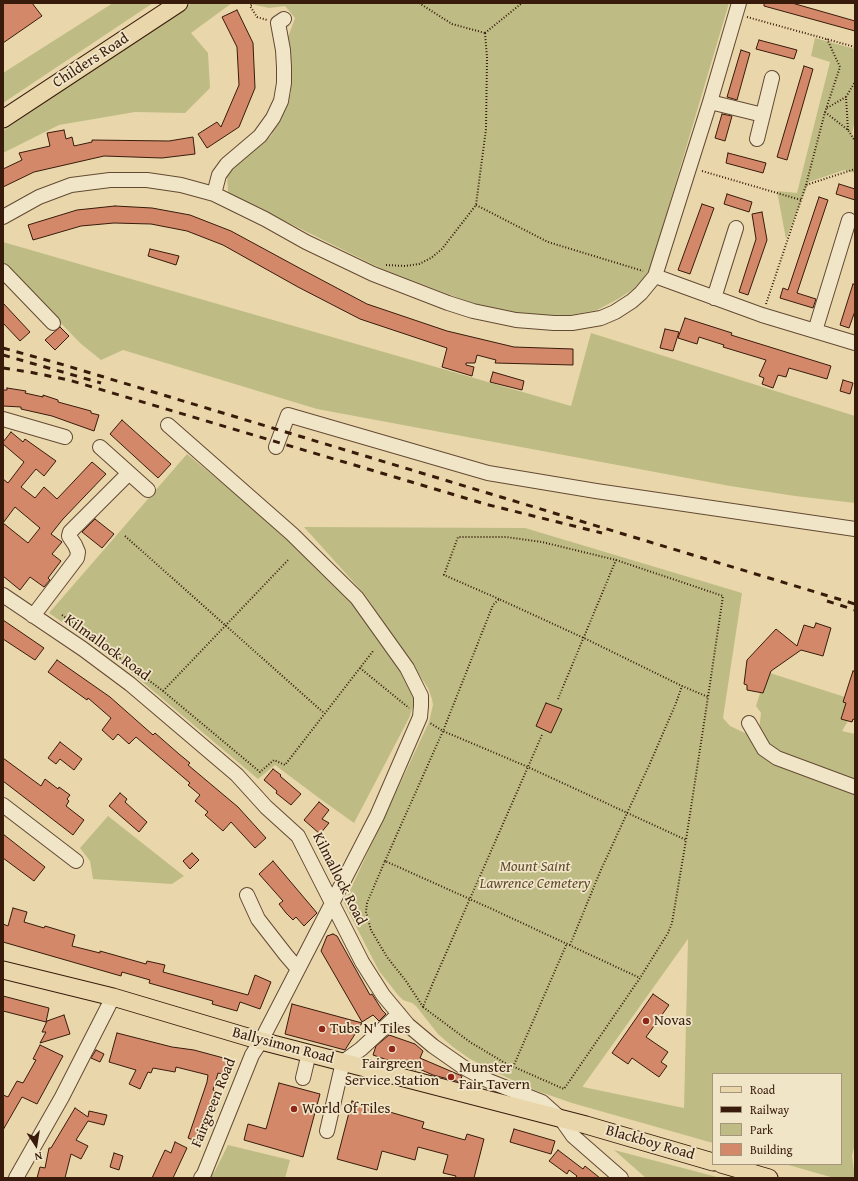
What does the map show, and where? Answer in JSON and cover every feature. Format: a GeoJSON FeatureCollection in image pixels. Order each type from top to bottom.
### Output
{"type":"FeatureCollection","features":[{"type":"Feature","properties":{"kind":"main road","name":"Childers Road"},"geometry":{"type":"LineString","coordinates":[[3,119],[179,3]]}},
{"type":"Feature","properties":{"kind":"main road","name":"Ballysimon Road"},"geometry":{"type":"LineString","coordinates":[[3,970],[113,997],[261,1041],[586,1125]]}},
{"type":"Feature","properties":{"kind":"main road","name":"Blackboy Road"},"geometry":{"type":"LineString","coordinates":[[586,1125],[712,1162]]}},
{"type":"Feature","properties":{"kind":"main road"},"geometry":{"type":"LineString","coordinates":[[724,1165],[767,1178]]}},
{"type":"Feature","properties":{"kind":"street"},"geometry":{"type":"LineString","coordinates":[[3,217],[39,197],[71,185],[110,180],[147,180],[181,185],[214,194],[265,219],[306,242],[373,274],[448,303],[473,311],[516,320],[554,323],[589,321],[608,315],[622,308],[641,293],[655,276],[710,102],[737,8]]}},
{"type":"Feature","properties":{"kind":"street"},"geometry":{"type":"LineString","coordinates":[[214,194],[219,176],[228,164],[260,136],[273,118],[281,101],[284,83],[284,67],[281,21]]}},
{"type":"Feature","properties":{"kind":"street"},"geometry":{"type":"LineString","coordinates":[[757,138],[772,78]]}},
{"type":"Feature","properties":{"kind":"street"},"geometry":{"type":"LineString","coordinates":[[710,102],[763,115]]}},
{"type":"Feature","properties":{"kind":"street"},"geometry":{"type":"LineString","coordinates":[[815,331],[849,220]]}},
{"type":"Feature","properties":{"kind":"street"},"geometry":{"type":"LineString","coordinates":[[714,298],[736,228]]}},
{"type":"Feature","properties":{"kind":"street"},"geometry":{"type":"LineString","coordinates":[[3,271],[53,323]]}},
{"type":"Feature","properties":{"kind":"street"},"geometry":{"type":"LineString","coordinates":[[655,276],[762,315],[855,343]]}},
{"type":"Feature","properties":{"kind":"street"},"geometry":{"type":"LineString","coordinates":[[276,447],[288,415],[488,473],[596,491],[855,529]]}},
{"type":"Feature","properties":{"kind":"street"},"geometry":{"type":"LineString","coordinates":[[3,419],[65,437]]}},
{"type":"Feature","properties":{"kind":"street"},"geometry":{"type":"LineString","coordinates":[[168,425],[292,534],[357,598],[407,668],[421,696],[420,717]]}},
{"type":"Feature","properties":{"kind":"street"},"geometry":{"type":"LineString","coordinates":[[100,447],[148,490]]}},
{"type":"Feature","properties":{"kind":"street"},"geometry":{"type":"LineString","coordinates":[[33,616],[77,558],[78,552],[69,536],[70,532],[129,473]]}},
{"type":"Feature","properties":{"kind":"street","name":"Kilmallock Road"},"geometry":{"type":"LineString","coordinates":[[3,595],[84,649],[130,684],[237,775],[266,806],[298,836],[333,902],[362,962],[383,995],[408,1025],[433,1046],[463,1067],[488,1081],[542,1102],[561,1119],[573,1136],[621,1178]]}},
{"type":"Feature","properties":{"kind":"street","name":"Fairgreen Road"},"geometry":{"type":"LineString","coordinates":[[201,1178],[204,1174],[252,1055],[261,1041],[377,816],[420,717]]}},
{"type":"Feature","properties":{"kind":"street"},"geometry":{"type":"LineString","coordinates":[[749,723],[764,749],[777,758],[855,788]]}},
{"type":"Feature","properties":{"kind":"street"},"geometry":{"type":"LineString","coordinates":[[3,805],[76,861]]}},
{"type":"Feature","properties":{"kind":"street"},"geometry":{"type":"LineString","coordinates":[[246,895],[258,919],[298,969]]}},
{"type":"Feature","properties":{"kind":"street"},"geometry":{"type":"LineString","coordinates":[[16,1178],[62,1097],[113,997]]}},
{"type":"Feature","properties":{"kind":"street"},"geometry":{"type":"LineString","coordinates":[[327,1131],[343,1062],[399,1014]]}},
{"type":"Feature","properties":{"kind":"street"},"geometry":{"type":"LineString","coordinates":[[303,1078],[310,1053]]}},
{"type":"Feature","properties":{"kind":"path"},"geometry":{"type":"LineString","coordinates":[[254,3],[250,6],[257,17],[281,21]]}},
{"type":"Feature","properties":{"kind":"path"},"geometry":{"type":"LineString","coordinates":[[419,3],[452,24],[485,33]]}},
{"type":"Feature","properties":{"kind":"path"},"geometry":{"type":"LineString","coordinates":[[485,33],[522,3]]}},
{"type":"Feature","properties":{"kind":"path"},"geometry":{"type":"LineString","coordinates":[[737,8],[855,47]]}},
{"type":"Feature","properties":{"kind":"path"},"geometry":{"type":"LineString","coordinates":[[373,274],[381,266],[419,264],[431,258],[442,249],[476,205],[486,129],[487,57],[485,33]]}},
{"type":"Feature","properties":{"kind":"path"},"geometry":{"type":"LineString","coordinates":[[762,315],[806,185],[825,112],[840,67],[827,39]]}},
{"type":"Feature","properties":{"kind":"path"},"geometry":{"type":"LineString","coordinates":[[827,108],[846,97],[855,82]]}},
{"type":"Feature","properties":{"kind":"path"},"geometry":{"type":"LineString","coordinates":[[846,97],[848,130]]}},
{"type":"Feature","properties":{"kind":"path"},"geometry":{"type":"LineString","coordinates":[[825,112],[848,130],[855,141]]}},
{"type":"Feature","properties":{"kind":"path"},"geometry":{"type":"LineString","coordinates":[[689,168],[801,200]]}},
{"type":"Feature","properties":{"kind":"path"},"geometry":{"type":"LineString","coordinates":[[806,185],[855,169]]}},
{"type":"Feature","properties":{"kind":"path"},"geometry":{"type":"LineString","coordinates":[[476,205],[548,242],[644,271],[655,276]]}},
{"type":"Feature","properties":{"kind":"path"},"geometry":{"type":"LineString","coordinates":[[125,536],[324,713]]}},
{"type":"Feature","properties":{"kind":"path"},"geometry":{"type":"LineString","coordinates":[[499,599],[493,605],[490,612],[443,731],[367,903],[366,912],[371,930],[387,957],[406,981],[423,1008],[470,1042],[513,1067],[564,1090],[640,978],[668,933],[672,923],[686,840],[708,697],[723,596],[616,560],[542,542],[506,537],[458,537],[444,575],[499,599],[708,697]]}},
{"type":"Feature","properties":{"kind":"path"},"geometry":{"type":"LineString","coordinates":[[163,691],[289,559]]}},
{"type":"Feature","properties":{"kind":"path"},"geometry":{"type":"LineString","coordinates":[[558,699],[616,560]]}},
{"type":"Feature","properties":{"kind":"path"},"geometry":{"type":"LineString","coordinates":[[62,614],[163,691],[260,772],[274,760],[285,764],[373,651]]}},
{"type":"Feature","properties":{"kind":"path"},"geometry":{"type":"LineString","coordinates":[[360,668],[420,717]]}},
{"type":"Feature","properties":{"kind":"path"},"geometry":{"type":"LineString","coordinates":[[570,945],[600,872],[628,812],[682,686]]}},
{"type":"Feature","properties":{"kind":"path"},"geometry":{"type":"LineString","coordinates":[[443,731],[528,767],[686,840]]}},
{"type":"Feature","properties":{"kind":"path"},"geometry":{"type":"LineString","coordinates":[[423,1008],[542,735]]}},
{"type":"Feature","properties":{"kind":"path"},"geometry":{"type":"LineString","coordinates":[[385,861],[567,943],[640,978]]}},
{"type":"Feature","properties":{"kind":"path"},"geometry":{"type":"LineString","coordinates":[[513,1067],[567,943]]}},
{"type":"Feature","properties":{"kind":"green space"},"geometry":{"type":"Polygon","coordinates":[[[113,3],[153,3],[3,103],[3,73],[113,3]]]}},
{"type":"Feature","properties":{"kind":"green space"},"geometry":{"type":"Polygon","coordinates":[[[192,3],[232,3],[191,33],[208,53],[210,88],[185,113],[135,112],[59,125],[3,153],[3,131],[192,3]]]}},
{"type":"Feature","properties":{"kind":"green space"},"geometry":{"type":"Polygon","coordinates":[[[253,3],[729,3],[651,266],[645,279],[641,284],[618,299],[597,310],[566,316],[536,316],[477,305],[382,269],[228,193],[227,173],[271,136],[291,93],[287,40],[295,18],[285,6],[269,8],[255,5],[253,3]]]}},
{"type":"Feature","properties":{"kind":"green space"},"geometry":{"type":"Polygon","coordinates":[[[815,38],[855,49],[855,119],[852,134],[855,138],[855,173],[844,170],[809,182],[786,239],[777,191],[797,193],[830,62],[811,56],[815,38]]]}},
{"type":"Feature","properties":{"kind":"green space"},"geometry":{"type":"Polygon","coordinates":[[[3,242],[571,406],[591,333],[855,416],[855,503],[730,486],[317,409],[123,350],[101,360],[80,343],[3,263],[3,242]]]}},
{"type":"Feature","properties":{"kind":"green space"},"geometry":{"type":"Polygon","coordinates":[[[187,454],[286,536],[353,602],[400,669],[415,701],[409,718],[354,823],[275,765],[258,779],[120,663],[49,613],[187,454]]]}},
{"type":"Feature","properties":{"kind":"green space","name":"Mount Saint Lawrence Cemetery"},"geometry":{"type":"Polygon","coordinates":[[[304,527],[525,528],[742,593],[723,718],[730,726],[747,734],[760,753],[855,792],[855,1143],[852,1156],[855,1178],[834,1178],[788,1165],[842,1165],[842,1073],[712,1073],[712,1143],[572,1103],[526,1087],[470,1059],[453,1047],[438,1034],[416,1006],[403,1000],[398,995],[379,971],[344,903],[429,722],[433,705],[428,688],[366,596],[304,527]],[[688,939],[583,1086],[684,1108],[688,939]]]}},
{"type":"Feature","properties":{"kind":"green space"},"geometry":{"type":"Polygon","coordinates":[[[770,673],[845,697],[846,703],[841,718],[848,721],[842,731],[855,734],[855,780],[776,751],[764,739],[759,731],[761,713],[756,706],[760,693],[763,693],[770,673]]]}},
{"type":"Feature","properties":{"kind":"green space"},"geometry":{"type":"Polygon","coordinates":[[[108,816],[184,876],[172,884],[93,879],[90,861],[80,848],[108,816]]]}},
{"type":"Feature","properties":{"kind":"green space"},"geometry":{"type":"Polygon","coordinates":[[[228,1145],[290,1160],[285,1178],[209,1178],[215,1171],[228,1145]]]}},
{"type":"Feature","properties":{"kind":"green space"},"geometry":{"type":"Polygon","coordinates":[[[614,1150],[721,1178],[646,1178],[614,1150]]]}},
{"type":"Feature","properties":{"kind":"building"},"geometry":{"type":"Polygon","coordinates":[[[3,3],[32,3],[42,16],[3,43],[3,3]]]}},
{"type":"Feature","properties":{"kind":"building"},"geometry":{"type":"Polygon","coordinates":[[[764,3],[792,3],[855,21],[855,31],[764,6],[764,3]]]}},
{"type":"Feature","properties":{"kind":"building"},"geometry":{"type":"Polygon","coordinates":[[[237,10],[253,43],[255,88],[239,127],[207,148],[198,134],[217,122],[221,127],[239,85],[237,47],[222,17],[237,10]]]}},
{"type":"Feature","properties":{"kind":"building"},"geometry":{"type":"Polygon","coordinates":[[[759,40],[797,50],[794,59],[756,49],[759,40]]]}},
{"type":"Feature","properties":{"kind":"building"},"geometry":{"type":"Polygon","coordinates":[[[741,50],[750,53],[737,100],[727,97],[741,50]]]}},
{"type":"Feature","properties":{"kind":"building"},"geometry":{"type":"Polygon","coordinates":[[[804,66],[813,69],[787,160],[777,157],[804,66]]]}},
{"type":"Feature","properties":{"kind":"building"},"geometry":{"type":"Polygon","coordinates":[[[722,114],[732,116],[725,141],[715,138],[722,114]]]}},
{"type":"Feature","properties":{"kind":"building"},"geometry":{"type":"Polygon","coordinates":[[[64,130],[66,139],[72,137],[74,146],[92,142],[92,140],[169,141],[193,137],[195,154],[162,158],[104,156],[34,172],[3,187],[3,169],[22,160],[19,153],[50,146],[47,133],[64,130]]]}},
{"type":"Feature","properties":{"kind":"building"},"geometry":{"type":"Polygon","coordinates":[[[728,153],[766,163],[763,173],[726,163],[728,153]]]}},
{"type":"Feature","properties":{"kind":"building"},"geometry":{"type":"Polygon","coordinates":[[[839,184],[855,189],[855,200],[836,194],[839,184]]]}},
{"type":"Feature","properties":{"kind":"building"},"geometry":{"type":"Polygon","coordinates":[[[727,194],[752,202],[749,212],[724,204],[727,194]]]}},
{"type":"Feature","properties":{"kind":"building"},"geometry":{"type":"Polygon","coordinates":[[[819,197],[828,200],[797,293],[816,299],[813,308],[780,298],[783,288],[788,290],[819,197]]]}},
{"type":"Feature","properties":{"kind":"building"},"geometry":{"type":"Polygon","coordinates":[[[702,204],[714,208],[690,274],[678,270],[702,204]]]}},
{"type":"Feature","properties":{"kind":"building"},"geometry":{"type":"Polygon","coordinates":[[[115,206],[152,208],[190,215],[231,231],[367,304],[447,331],[514,347],[573,349],[573,365],[495,363],[496,360],[477,355],[475,363],[466,363],[466,365],[474,367],[472,376],[442,367],[447,348],[360,319],[298,287],[223,245],[187,231],[151,224],[114,223],[81,226],[33,240],[28,225],[77,210],[115,206]]]}},
{"type":"Feature","properties":{"kind":"building"},"geometry":{"type":"Polygon","coordinates":[[[762,212],[767,240],[748,295],[739,292],[756,239],[752,214],[762,212]]]}},
{"type":"Feature","properties":{"kind":"building"},"geometry":{"type":"Polygon","coordinates":[[[150,249],[179,256],[176,265],[148,256],[150,249]]]}},
{"type":"Feature","properties":{"kind":"building"},"geometry":{"type":"Polygon","coordinates":[[[853,284],[855,285],[855,311],[849,328],[840,325],[853,284]]]}},
{"type":"Feature","properties":{"kind":"building"},"geometry":{"type":"Polygon","coordinates":[[[3,303],[30,332],[20,341],[3,323],[3,303]]]}},
{"type":"Feature","properties":{"kind":"building"},"geometry":{"type":"Polygon","coordinates":[[[685,318],[732,333],[731,335],[831,366],[827,379],[789,368],[786,377],[778,375],[773,388],[762,384],[764,378],[759,376],[766,360],[723,347],[724,345],[699,337],[697,344],[678,338],[685,318]]]}},
{"type":"Feature","properties":{"kind":"building"},"geometry":{"type":"Polygon","coordinates":[[[60,327],[69,336],[55,350],[45,340],[60,327]]]}},
{"type":"Feature","properties":{"kind":"building"},"geometry":{"type":"Polygon","coordinates":[[[665,329],[679,332],[673,351],[660,348],[665,329]]]}},
{"type":"Feature","properties":{"kind":"building"},"geometry":{"type":"Polygon","coordinates":[[[493,372],[524,381],[522,390],[490,382],[493,372]]]}},
{"type":"Feature","properties":{"kind":"building"},"geometry":{"type":"Polygon","coordinates":[[[843,380],[853,383],[850,394],[840,391],[843,380]]]}},
{"type":"Feature","properties":{"kind":"building"},"geometry":{"type":"Polygon","coordinates":[[[7,388],[26,391],[25,393],[43,397],[43,395],[58,400],[58,402],[91,411],[91,413],[99,415],[94,431],[52,416],[21,409],[21,407],[3,406],[3,390],[7,390],[7,388]]]}},
{"type":"Feature","properties":{"kind":"building"},"geometry":{"type":"Polygon","coordinates":[[[122,420],[171,464],[158,478],[110,434],[122,420]]]}},
{"type":"Feature","properties":{"kind":"building"},"geometry":{"type":"Polygon","coordinates":[[[11,432],[23,442],[25,439],[56,461],[44,476],[36,469],[21,487],[35,498],[44,487],[57,499],[92,462],[106,474],[63,519],[51,534],[62,542],[52,554],[61,561],[48,578],[50,580],[44,587],[30,577],[20,590],[3,576],[3,479],[8,483],[24,462],[3,444],[11,432]],[[15,507],[3,523],[28,543],[40,528],[15,507]]]}},
{"type":"Feature","properties":{"kind":"building"},"geometry":{"type":"Polygon","coordinates":[[[95,519],[114,534],[102,548],[82,532],[95,519]]]}},
{"type":"Feature","properties":{"kind":"building"},"geometry":{"type":"Polygon","coordinates":[[[3,620],[44,648],[35,660],[3,639],[3,620]]]}},
{"type":"Feature","properties":{"kind":"building"},"geometry":{"type":"Polygon","coordinates":[[[816,623],[831,628],[823,656],[801,650],[771,671],[763,693],[747,690],[747,685],[744,684],[747,660],[776,629],[797,646],[804,625],[814,628],[816,623]]]}},
{"type":"Feature","properties":{"kind":"building"},"geometry":{"type":"Polygon","coordinates":[[[57,660],[110,697],[153,735],[155,733],[190,763],[188,765],[238,807],[266,838],[255,848],[231,822],[223,831],[205,815],[208,812],[195,801],[200,795],[188,785],[190,783],[136,737],[129,744],[118,734],[113,740],[102,730],[111,718],[88,698],[87,700],[48,672],[57,660]]]}},
{"type":"Feature","properties":{"kind":"building"},"geometry":{"type":"Polygon","coordinates":[[[853,671],[855,671],[855,720],[853,719],[852,722],[841,719],[846,703],[843,702],[853,671]]]}},
{"type":"Feature","properties":{"kind":"building"},"geometry":{"type":"Polygon","coordinates":[[[546,703],[562,709],[551,733],[536,726],[546,703]]]}},
{"type":"Feature","properties":{"kind":"building"},"geometry":{"type":"Polygon","coordinates":[[[60,742],[82,759],[74,770],[60,759],[56,764],[48,758],[60,742]]]}},
{"type":"Feature","properties":{"kind":"building"},"geometry":{"type":"Polygon","coordinates":[[[3,758],[41,786],[45,779],[58,789],[59,787],[70,795],[67,799],[69,801],[66,806],[84,820],[73,835],[3,781],[3,758]]]}},
{"type":"Feature","properties":{"kind":"building"},"geometry":{"type":"Polygon","coordinates":[[[273,769],[301,794],[291,805],[276,793],[277,791],[264,780],[273,769]]]}},
{"type":"Feature","properties":{"kind":"building"},"geometry":{"type":"Polygon","coordinates":[[[120,793],[127,799],[125,802],[147,822],[139,832],[109,806],[120,793]]]}},
{"type":"Feature","properties":{"kind":"building"},"geometry":{"type":"Polygon","coordinates":[[[319,802],[329,810],[322,819],[329,823],[320,834],[304,820],[319,802]]]}},
{"type":"Feature","properties":{"kind":"building"},"geometry":{"type":"Polygon","coordinates":[[[3,834],[45,867],[34,881],[3,858],[3,834]]]}},
{"type":"Feature","properties":{"kind":"building"},"geometry":{"type":"Polygon","coordinates":[[[192,853],[199,860],[190,869],[183,861],[192,853]]]}},
{"type":"Feature","properties":{"kind":"building"},"geometry":{"type":"Polygon","coordinates":[[[273,861],[317,913],[304,926],[296,917],[293,920],[286,913],[279,904],[283,901],[259,874],[273,861]]]}},
{"type":"Feature","properties":{"kind":"building"},"geometry":{"type":"Polygon","coordinates":[[[13,908],[27,912],[24,922],[44,928],[45,926],[75,935],[72,946],[100,953],[100,951],[146,964],[147,961],[165,965],[163,972],[248,995],[255,975],[271,982],[260,1009],[240,1002],[237,1011],[212,1004],[213,1001],[149,983],[150,980],[122,972],[121,976],[3,942],[3,924],[8,926],[13,908]]]}},
{"type":"Feature","properties":{"kind":"building"},"geometry":{"type":"Polygon","coordinates":[[[333,934],[337,936],[370,995],[372,994],[386,1014],[379,1021],[373,1015],[362,1022],[321,951],[327,936],[333,934]]]}},
{"type":"Feature","properties":{"kind":"building","name":"Novas"},"geometry":{"type":"Polygon","coordinates":[[[653,994],[669,1005],[646,1037],[668,1052],[661,1062],[667,1066],[659,1077],[632,1058],[628,1064],[612,1053],[653,994]]]}},
{"type":"Feature","properties":{"kind":"building"},"geometry":{"type":"Polygon","coordinates":[[[3,996],[49,1008],[46,1022],[3,1011],[3,996]]]}},
{"type":"Feature","properties":{"kind":"building","name":"Tubs N' Tiles"},"geometry":{"type":"Polygon","coordinates":[[[292,1004],[362,1023],[345,1050],[285,1034],[292,1004]]]}},
{"type":"Feature","properties":{"kind":"building"},"geometry":{"type":"Polygon","coordinates":[[[64,1015],[70,1034],[40,1043],[46,1032],[42,1032],[47,1021],[64,1015]]]}},
{"type":"Feature","properties":{"kind":"building"},"geometry":{"type":"Polygon","coordinates":[[[117,1033],[172,1047],[194,1050],[231,1060],[228,1075],[218,1073],[213,1090],[219,1092],[201,1143],[188,1138],[208,1075],[176,1067],[175,1072],[153,1068],[151,1073],[148,1072],[140,1089],[129,1084],[136,1070],[109,1062],[117,1033]]]}},
{"type":"Feature","properties":{"kind":"building"},"geometry":{"type":"Polygon","coordinates":[[[389,1035],[415,1044],[423,1051],[420,1058],[462,1076],[460,1082],[433,1075],[417,1068],[416,1070],[373,1055],[376,1046],[389,1035]]]}},
{"type":"Feature","properties":{"kind":"building"},"geometry":{"type":"Polygon","coordinates":[[[40,1045],[63,1056],[37,1104],[22,1097],[3,1130],[3,1095],[8,1097],[17,1081],[23,1083],[36,1060],[33,1059],[40,1045]]]}},
{"type":"Feature","properties":{"kind":"building"},"geometry":{"type":"Polygon","coordinates":[[[96,1050],[104,1054],[100,1062],[91,1058],[96,1050]]]}},
{"type":"Feature","properties":{"kind":"building","name":"World Of Tiles"},"geometry":{"type":"Polygon","coordinates":[[[279,1083],[320,1094],[303,1157],[244,1140],[248,1124],[266,1129],[279,1083]]]}},
{"type":"Feature","properties":{"kind":"building"},"geometry":{"type":"Polygon","coordinates":[[[352,1101],[424,1122],[422,1128],[465,1140],[467,1134],[484,1139],[474,1178],[455,1178],[456,1176],[443,1173],[448,1155],[418,1147],[415,1160],[382,1151],[377,1170],[337,1159],[352,1101]]]}},
{"type":"Feature","properties":{"kind":"building"},"geometry":{"type":"Polygon","coordinates":[[[75,1108],[88,1117],[89,1111],[107,1115],[104,1125],[88,1121],[76,1140],[88,1146],[81,1159],[71,1154],[65,1178],[37,1178],[40,1167],[45,1168],[49,1148],[51,1148],[75,1108]]]}},
{"type":"Feature","properties":{"kind":"building"},"geometry":{"type":"Polygon","coordinates":[[[514,1129],[555,1141],[551,1154],[510,1142],[514,1129]]]}},
{"type":"Feature","properties":{"kind":"building"},"geometry":{"type":"Polygon","coordinates":[[[175,1142],[187,1148],[173,1178],[152,1178],[165,1150],[171,1153],[175,1142]]]}},
{"type":"Feature","properties":{"kind":"building"},"geometry":{"type":"Polygon","coordinates":[[[558,1150],[583,1169],[585,1166],[600,1178],[575,1178],[577,1176],[569,1170],[567,1174],[549,1161],[558,1150]]]}},
{"type":"Feature","properties":{"kind":"building"},"geometry":{"type":"Polygon","coordinates":[[[114,1153],[123,1156],[119,1170],[110,1167],[114,1153]]]}},
{"type":"Feature","properties":{"kind":"railway"},"geometry":{"type":"LineString","coordinates":[[3,348],[64,365],[855,604]]}},
{"type":"Feature","properties":{"kind":"railway"},"geometry":{"type":"LineString","coordinates":[[3,355],[101,383]]}},
{"type":"Feature","properties":{"kind":"railway"},"geometry":{"type":"LineString","coordinates":[[3,368],[69,380],[485,504],[602,533]]}},
{"type":"Feature","properties":{"kind":"railway"},"geometry":{"type":"LineString","coordinates":[[827,601],[855,610]]}},
{"type":"Feature","properties":{"kind":"place","name":"Novas"},"geometry":{"type":"Point","coordinates":[646,1021]}},
{"type":"Feature","properties":{"kind":"place","name":"Tubs N' Tiles"},"geometry":{"type":"Point","coordinates":[322,1029]}},
{"type":"Feature","properties":{"kind":"place","name":"Fairgreen Service Station"},"geometry":{"type":"Point","coordinates":[392,1049]}},
{"type":"Feature","properties":{"kind":"place","name":"Munster Fair Tavern"},"geometry":{"type":"Point","coordinates":[451,1077]}},
{"type":"Feature","properties":{"kind":"place","name":"World Of Tiles"},"geometry":{"type":"Point","coordinates":[294,1109]}}]}
